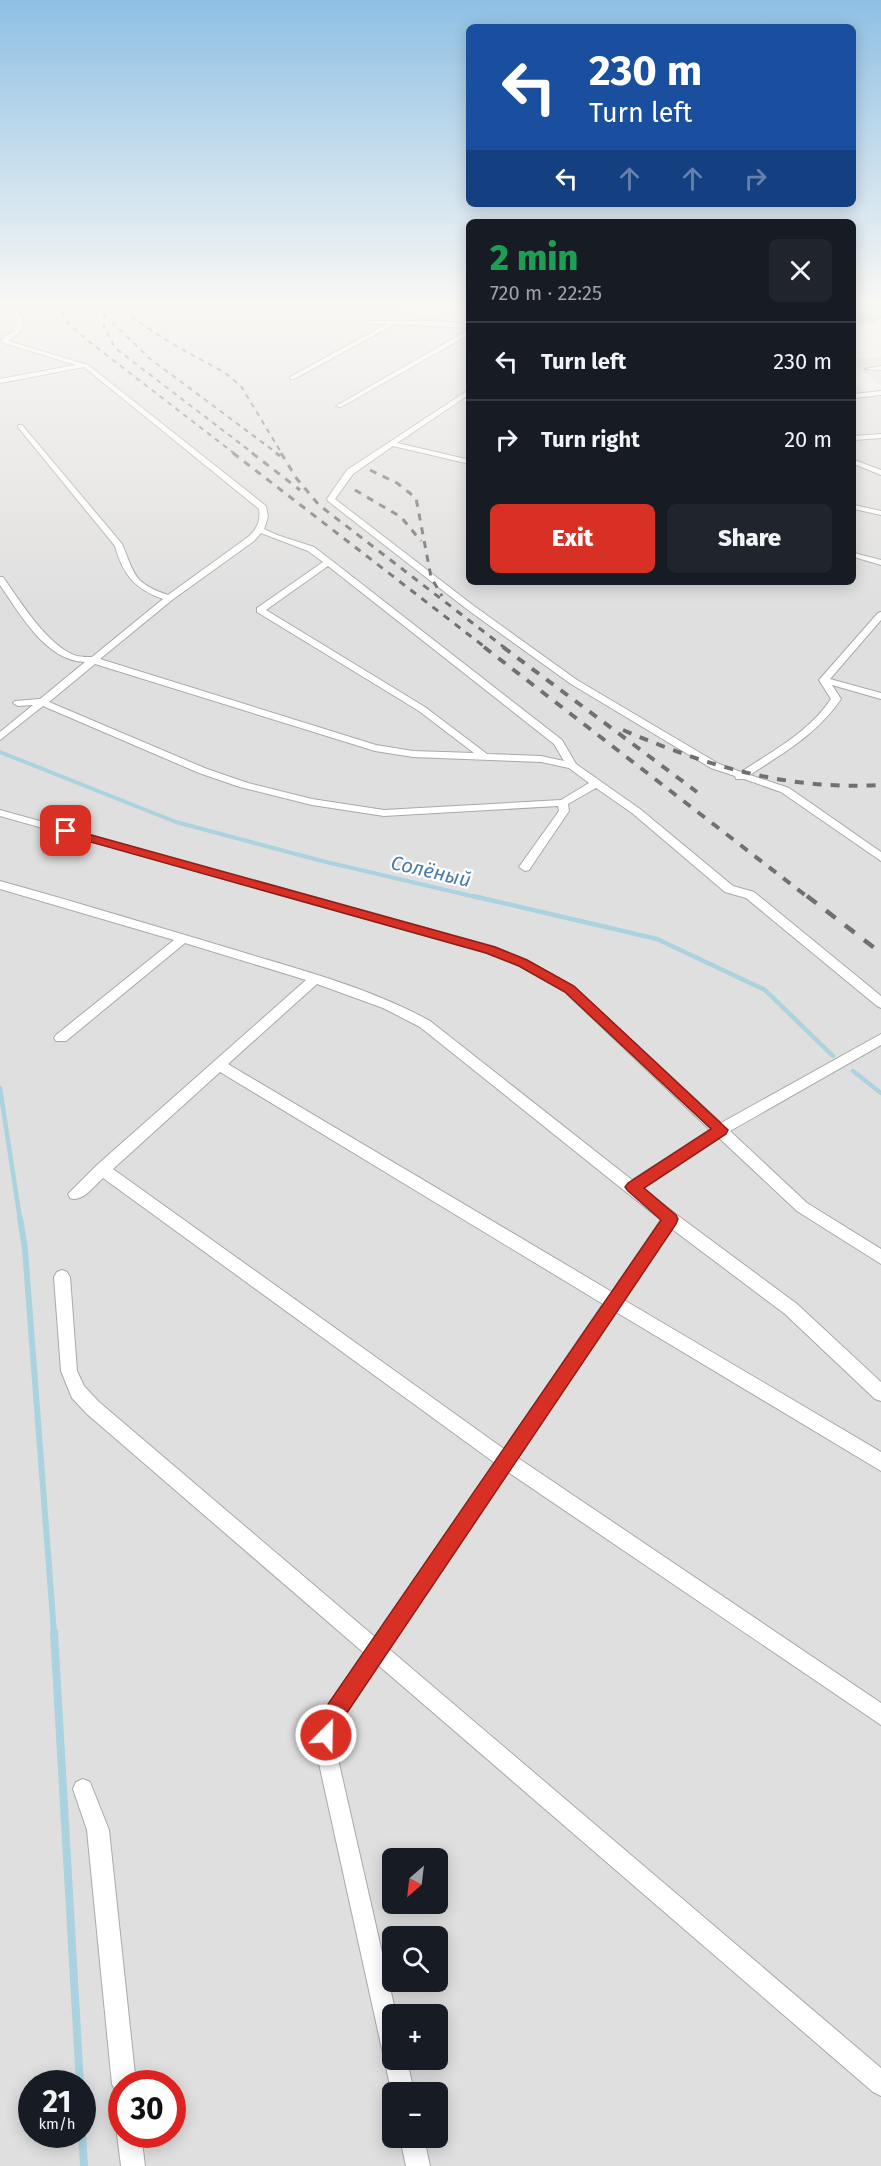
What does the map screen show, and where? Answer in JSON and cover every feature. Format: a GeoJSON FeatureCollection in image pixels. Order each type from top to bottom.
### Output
{"type":"FeatureCollection","features":[{"type":"Feature","properties":{"kind":"street"},"geometry":{"type":"LineString","coordinates":[[0,737],[170,598],[261,530],[265,517],[263,508],[133,404]]}},
{"type":"Feature","properties":{"kind":"street"},"geometry":{"type":"LineString","coordinates":[[450,404],[350,472],[331,499],[471,608],[574,682],[715,766],[740,777],[785,790],[881,857]]}},
{"type":"Feature","properties":{"kind":"street"},"geometry":{"type":"LineString","coordinates":[[20,426],[119,546],[124,569],[146,591],[170,598]]}},
{"type":"Feature","properties":{"kind":"street"},"geometry":{"type":"LineString","coordinates":[[856,438],[881,436]]}},
{"type":"Feature","properties":{"kind":"street"},"geometry":{"type":"LineString","coordinates":[[391,444],[466,461]]}},
{"type":"Feature","properties":{"kind":"street"},"geometry":{"type":"LineString","coordinates":[[856,464],[860,468],[881,473]]}},
{"type":"Feature","properties":{"kind":"street"},"geometry":{"type":"LineString","coordinates":[[856,507],[881,513]]}},
{"type":"Feature","properties":{"kind":"street"},"geometry":{"type":"LineString","coordinates":[[261,530],[274,537],[311,549],[558,742],[572,766]]}},
{"type":"Feature","properties":{"kind":"street"},"geometry":{"type":"LineString","coordinates":[[856,556],[881,563]]}},
{"type":"Feature","properties":{"kind":"street"},"geometry":{"type":"LineString","coordinates":[[328,562],[260,609],[422,709],[447,727],[456,738],[485,756]]}},
{"type":"Feature","properties":{"kind":"street"},"geometry":{"type":"LineString","coordinates":[[0,579],[54,646],[75,658],[93,660],[375,748],[439,755],[541,759],[572,766],[636,811],[729,889],[750,896],[881,1003]]}},
{"type":"Feature","properties":{"kind":"street"},"geometry":{"type":"LineString","coordinates":[[824,680],[872,633],[869,627],[881,615]]}},
{"type":"Feature","properties":{"kind":"street"},"geometry":{"type":"LineString","coordinates":[[740,777],[797,740],[823,718],[836,699],[824,680]]}},
{"type":"Feature","properties":{"kind":"street"},"geometry":{"type":"LineString","coordinates":[[824,680],[881,696]]}},
{"type":"Feature","properties":{"kind":"street"},"geometry":{"type":"LineString","coordinates":[[18,703],[42,702],[203,771],[244,785],[312,802],[384,813],[563,803],[597,783]]}},
{"type":"Feature","properties":{"kind":"street"},"geometry":{"type":"LineString","coordinates":[[439,755],[456,738]]}},
{"type":"Feature","properties":{"kind":"street"},"geometry":{"type":"LineString","coordinates":[[525,867],[564,811],[563,803]]}},
{"type":"Feature","properties":{"kind":"street"},"geometry":{"type":"LineString","coordinates":[[0,813],[490,950],[523,963],[569,989],[802,1207],[881,1257]]}},
{"type":"Feature","properties":{"kind":"street"},"geometry":{"type":"LineString","coordinates":[[0,885],[184,938],[315,979],[402,1010],[425,1024],[633,1187],[670,1219],[791,1309],[881,1393]]}},
{"type":"Feature","properties":{"kind":"street"},"geometry":{"type":"LineString","coordinates":[[62,1038],[184,938]]}},
{"type":"Feature","properties":{"kind":"street"},"geometry":{"type":"LineString","coordinates":[[75,1194],[315,979]]}},
{"type":"Feature","properties":{"kind":"street"},"geometry":{"type":"LineString","coordinates":[[633,1187],[721,1130],[881,1039]]}},
{"type":"Feature","properties":{"kind":"street"},"geometry":{"type":"LineString","coordinates":[[219,1065],[881,1462]]}},
{"type":"Feature","properties":{"kind":"street"},"geometry":{"type":"LineString","coordinates":[[102,1169],[507,1461],[881,1715]]}},
{"type":"Feature","properties":{"kind":"street"},"geometry":{"type":"LineString","coordinates":[[383,2004],[328,1759],[326,1735],[334,1714],[670,1219]]}},
{"type":"Feature","properties":{"kind":"street"},"geometry":{"type":"LineString","coordinates":[[62,1277],[69,1371],[78,1392],[93,1408],[881,2084]]}},
{"type":"Feature","properties":{"kind":"street"},"geometry":{"type":"LineString","coordinates":[[83,1789],[98,1830],[123,2070]]}},
{"type":"Feature","properties":{"kind":"street"},"geometry":{"type":"LineString","coordinates":[[131,2148],[133,2166]]}},
{"type":"Feature","properties":{"kind":"street"},"geometry":{"type":"LineString","coordinates":[[414,2148],[418,2166]]}},
{"type":"Feature","properties":{"kind":"shaded area"},"geometry":{"type":"Polygon","coordinates":[[[0,404],[466,404],[466,585],[856,585],[856,404],[881,404],[881,2166],[0,2166],[0,404]]]}},
{"type":"Feature","properties":{"kind":"waterway","name":"Солёный"},"geometry":{"type":"LineString","coordinates":[[0,752],[176,822],[322,861],[480,898]]}},
{"type":"Feature","properties":{"kind":"waterway","name":"Солёный"},"geometry":{"type":"LineString","coordinates":[[473,896],[657,939],[765,990],[833,1056]]}},
{"type":"Feature","properties":{"kind":"waterway","name":"Солёный"},"geometry":{"type":"LineString","coordinates":[[853,1071],[881,1093]]}},
{"type":"Feature","properties":{"kind":"waterway"},"geometry":{"type":"LineString","coordinates":[[0,1088],[20,1219]]}},
{"type":"Feature","properties":{"kind":"waterway"},"geometry":{"type":"LineString","coordinates":[[20,1218],[25,1249],[54,1633]]}},
{"type":"Feature","properties":{"kind":"waterway"},"geometry":{"type":"LineString","coordinates":[[54,1632],[79,2070]]}},
{"type":"Feature","properties":{"kind":"waterway"},"geometry":{"type":"LineString","coordinates":[[83,2148],[84,2166]]}},
{"type":"Feature","properties":{"kind":"railway"},"geometry":{"type":"LineString","coordinates":[[170,404],[235,454]]}},
{"type":"Feature","properties":{"kind":"railway"},"geometry":{"type":"LineString","coordinates":[[189,404],[254,454]]}},
{"type":"Feature","properties":{"kind":"railway"},"geometry":{"type":"LineString","coordinates":[[211,404],[278,454]]}},
{"type":"Feature","properties":{"kind":"railway"},"geometry":{"type":"LineString","coordinates":[[252,404],[282,454]]}},
{"type":"Feature","properties":{"kind":"railway"},"geometry":{"type":"LineString","coordinates":[[233,453],[486,648]]}},
{"type":"Feature","properties":{"kind":"railway"},"geometry":{"type":"LineString","coordinates":[[252,453],[300,490]]}},
{"type":"Feature","properties":{"kind":"railway"},"geometry":{"type":"LineString","coordinates":[[276,453],[280,456]]}},
{"type":"Feature","properties":{"kind":"railway"},"geometry":{"type":"LineString","coordinates":[[281,453],[297,479],[319,505],[505,648]]}},
{"type":"Feature","properties":{"kind":"railway"},"geometry":{"type":"LineString","coordinates":[[370,470],[397,483],[416,498],[431,577],[442,596]]}},
{"type":"Feature","properties":{"kind":"railway"},"geometry":{"type":"LineString","coordinates":[[355,490],[401,517],[421,541]]}},
{"type":"Feature","properties":{"kind":"railway"},"geometry":{"type":"LineString","coordinates":[[484,647],[809,898]]}},
{"type":"Feature","properties":{"kind":"railway"},"geometry":{"type":"LineString","coordinates":[[503,647],[697,792]]}},
{"type":"Feature","properties":{"kind":"railway"},"geometry":{"type":"LineString","coordinates":[[623,730],[686,755],[781,780],[846,786],[881,785]]}},
{"type":"Feature","properties":{"kind":"railway"},"geometry":{"type":"LineString","coordinates":[[807,896],[881,953]]}},
{"type":"Feature","properties":{"kind":"route"},"geometry":{"type":"LineString","coordinates":[[66,831],[490,950],[523,963],[569,989],[721,1130],[633,1187],[670,1219],[334,1714],[326,1735]]}}]}
